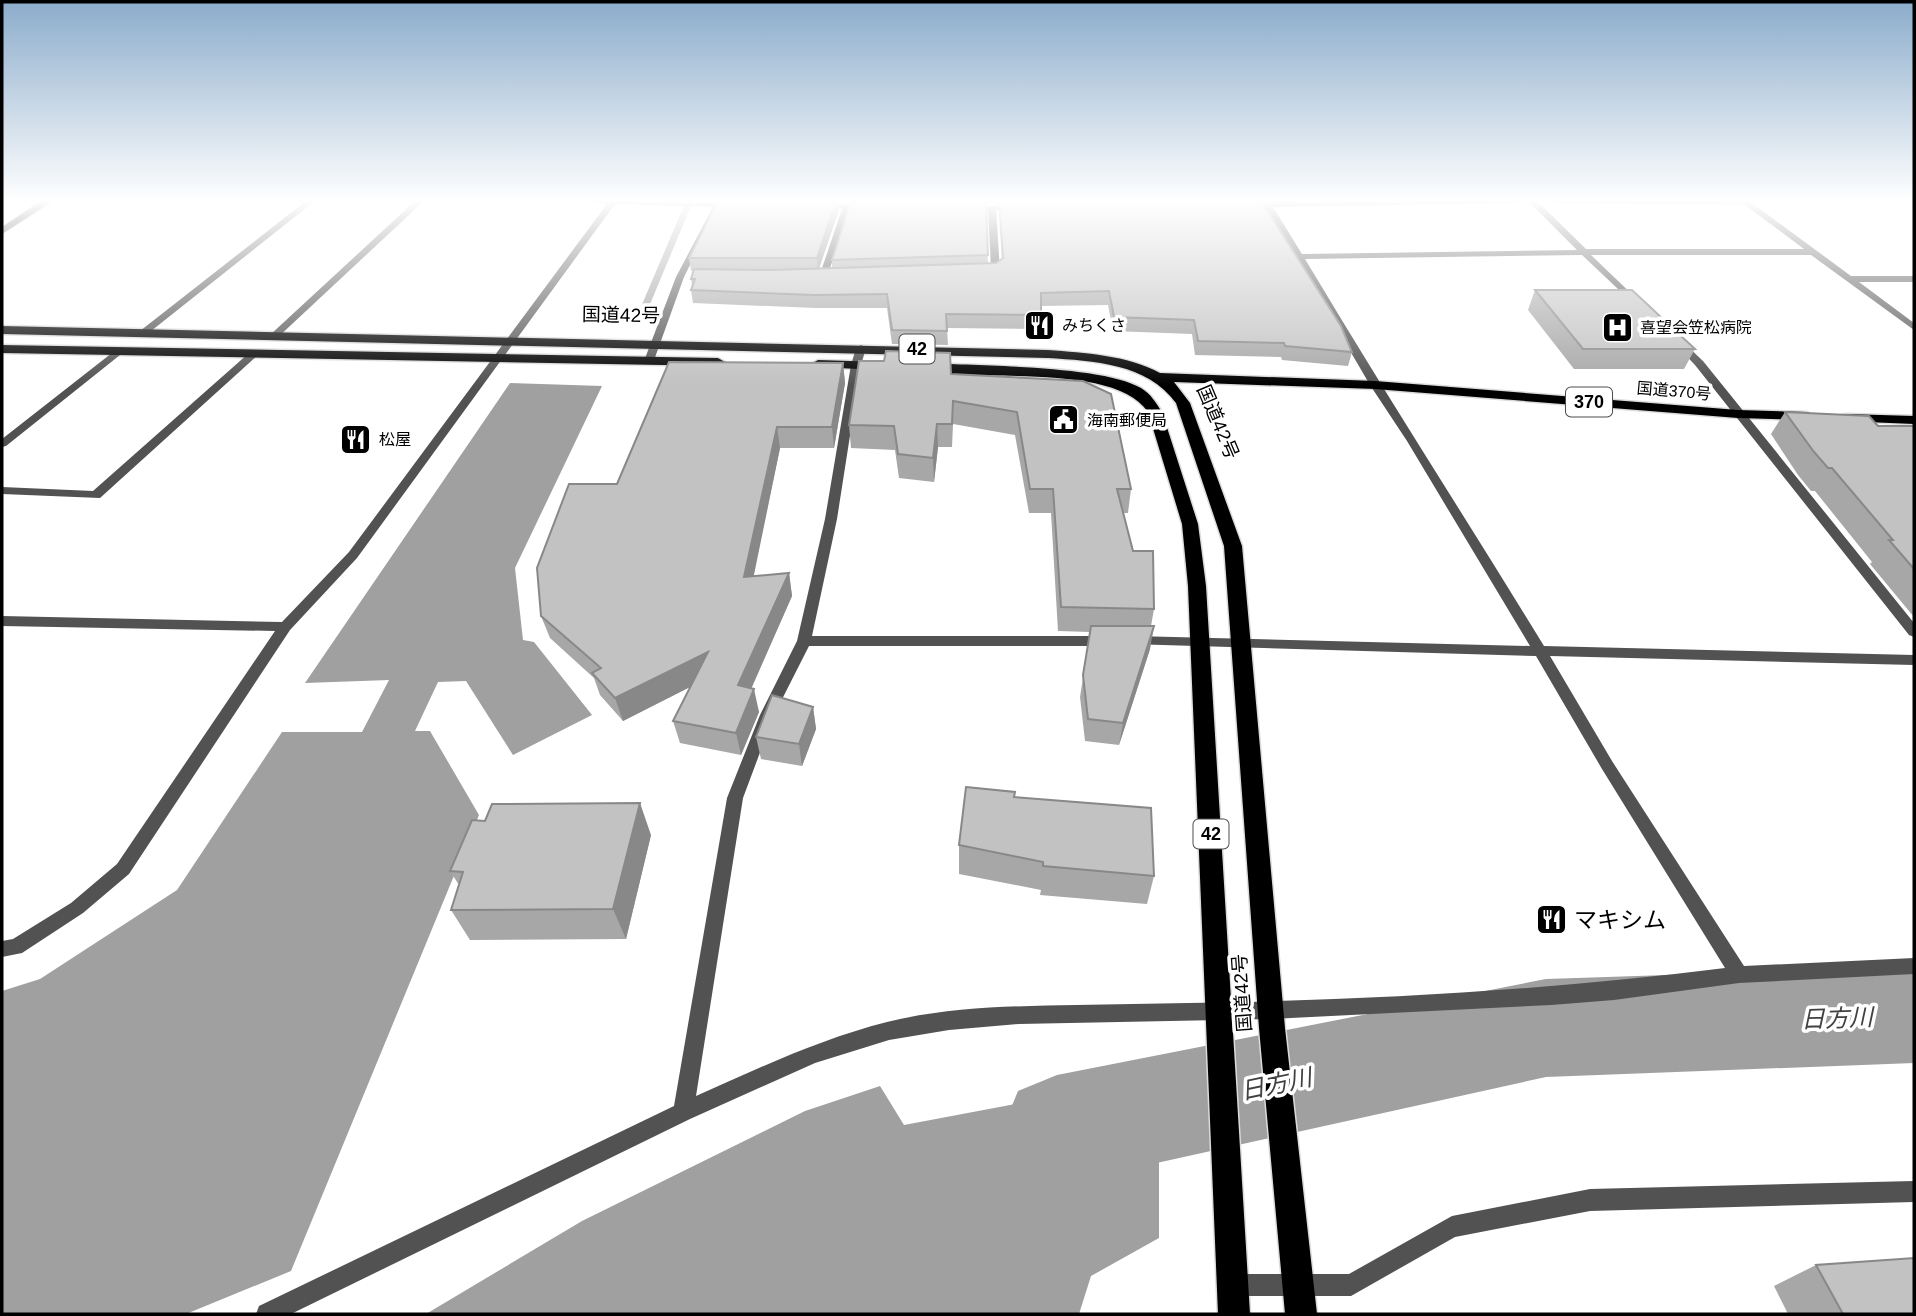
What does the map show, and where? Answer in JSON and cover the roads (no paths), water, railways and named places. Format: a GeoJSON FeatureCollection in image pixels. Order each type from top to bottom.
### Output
{"type":"FeatureCollection","features":[{"type":"Feature","properties":{"kind":"highway","name":"国道42号"},"geometry":{"type":"LineString","coordinates":[[2,330],[656,343],[1069,356],[1118,363],[1157,377],[1180,395],[1233,546],[1272,1019],[1301,1314]]}},
{"type":"Feature","properties":{"kind":"highway"},"geometry":{"type":"LineString","coordinates":[[2,349],[732,363]]}},
{"type":"Feature","properties":{"kind":"highway","name":"国道370号"},"geometry":{"type":"LineString","coordinates":[[1069,356],[1129,359],[1265,380]]}},
{"type":"Feature","properties":{"kind":"highway","name":"42"},"geometry":{"type":"LineString","coordinates":[[801,364],[892,366]]}},
{"type":"Feature","properties":{"kind":"highway","name":"国道42号"},"geometry":{"type":"LineString","coordinates":[[917,367],[1067,374],[1109,380],[1127,386],[1141,395],[1155,412],[1190,524],[1201,640],[1233,1300]]}},
{"type":"Feature","properties":{"kind":"highway","name":"国道370号"},"geometry":{"type":"LineString","coordinates":[[1067,374],[1375,385],[1738,414],[1914,420]]}},
{"type":"Feature","properties":{"kind":"highway","name":"国道370号"},"geometry":{"type":"LineString","coordinates":[[1191,426],[1189,406],[1195,389],[1216,382],[1265,380]]}},
{"type":"Feature","properties":{"kind":"street"},"geometry":{"type":"LineString","coordinates":[[144,333],[233,262]]}},
{"type":"Feature","properties":{"kind":"street"},"geometry":{"type":"LineString","coordinates":[[273,337],[354,262]]}},
{"type":"Feature","properties":{"kind":"street"},"geometry":{"type":"LineString","coordinates":[[2,948],[16,947],[78,908],[123,869],[285,627],[353,555],[568,262]]}},
{"type":"Feature","properties":{"kind":"street"},"geometry":{"type":"LineString","coordinates":[[649,361],[687,262]]}},
{"type":"Feature","properties":{"kind":"street"},"geometry":{"type":"LineString","coordinates":[[823,277],[828,262]]}},
{"type":"Feature","properties":{"kind":"street"},"geometry":{"type":"LineString","coordinates":[[971,272],[996,271],[995,262]]}},
{"type":"Feature","properties":{"kind":"street"},"geometry":{"type":"LineString","coordinates":[[1302,262],[1541,652],[1607,765],[1739,975]]}},
{"type":"Feature","properties":{"kind":"street"},"geometry":{"type":"LineString","coordinates":[[1594,262],[1641,307]]}},
{"type":"Feature","properties":{"kind":"street"},"geometry":{"type":"LineString","coordinates":[[1828,262],[1914,327]]}},
{"type":"Feature","properties":{"kind":"street"},"geometry":{"type":"LineString","coordinates":[[811,277],[835,276]]}},
{"type":"Feature","properties":{"kind":"street"},"geometry":{"type":"LineString","coordinates":[[680,277],[694,277]]}},
{"type":"Feature","properties":{"kind":"street"},"geometry":{"type":"LineString","coordinates":[[1850,279],[1914,279]]}},
{"type":"Feature","properties":{"kind":"street"},"geometry":{"type":"LineString","coordinates":[[1670,335],[1699,363],[1914,632]]}},
{"type":"Feature","properties":{"kind":"street"},"geometry":{"type":"LineString","coordinates":[[683,1112],[735,798],[767,715],[804,641],[831,519],[861,348]]}},
{"type":"Feature","properties":{"kind":"street"},"geometry":{"type":"LineString","coordinates":[[2,444],[120,351]]}},
{"type":"Feature","properties":{"kind":"street"},"geometry":{"type":"LineString","coordinates":[[2,491],[96,495],[253,355]]}},
{"type":"Feature","properties":{"kind":"street"},"geometry":{"type":"LineString","coordinates":[[2,621],[285,627]]}},
{"type":"Feature","properties":{"kind":"street"},"geometry":{"type":"LineString","coordinates":[[804,641],[1201,640],[1541,652],[1914,660]]}},
{"type":"Feature","properties":{"kind":"street"},"geometry":{"type":"LineString","coordinates":[[267,1314],[683,1112],[813,1054],[889,1031],[949,1021],[1018,1015],[1272,1019],[1614,991],[1739,975],[1914,966]]}},
{"type":"Feature","properties":{"kind":"street"},"geometry":{"type":"LineString","coordinates":[[1233,1300],[1298,1284],[1351,1285],[1452,1227],[1590,1200],[1914,1191]]}},
{"type":"Feature","properties":{"kind":"waterway"},"geometry":{"type":"LineString","coordinates":[[639,321],[664,262]]}},
{"type":"Feature","properties":{"kind":"waterway","name":"日方川"},"geometry":{"type":"LineString","coordinates":[[1057,1130],[1546,1028],[1914,1015]]}},
{"type":"Feature","properties":{"kind":"place","name":"みちくさ"},"geometry":{"type":"Point","coordinates":[1039,325]}},
{"type":"Feature","properties":{"kind":"place","name":"喜望会笠松病院"},"geometry":{"type":"Point","coordinates":[1617,327]}},
{"type":"Feature","properties":{"kind":"place","name":"海南郵便局"},"geometry":{"type":"Point","coordinates":[1064,420]}},
{"type":"Feature","properties":{"kind":"place","name":"松屋"},"geometry":{"type":"Point","coordinates":[356,439]}},
{"type":"Feature","properties":{"kind":"place","name":"マキシム"},"geometry":{"type":"Point","coordinates":[1551,920]}}]}
